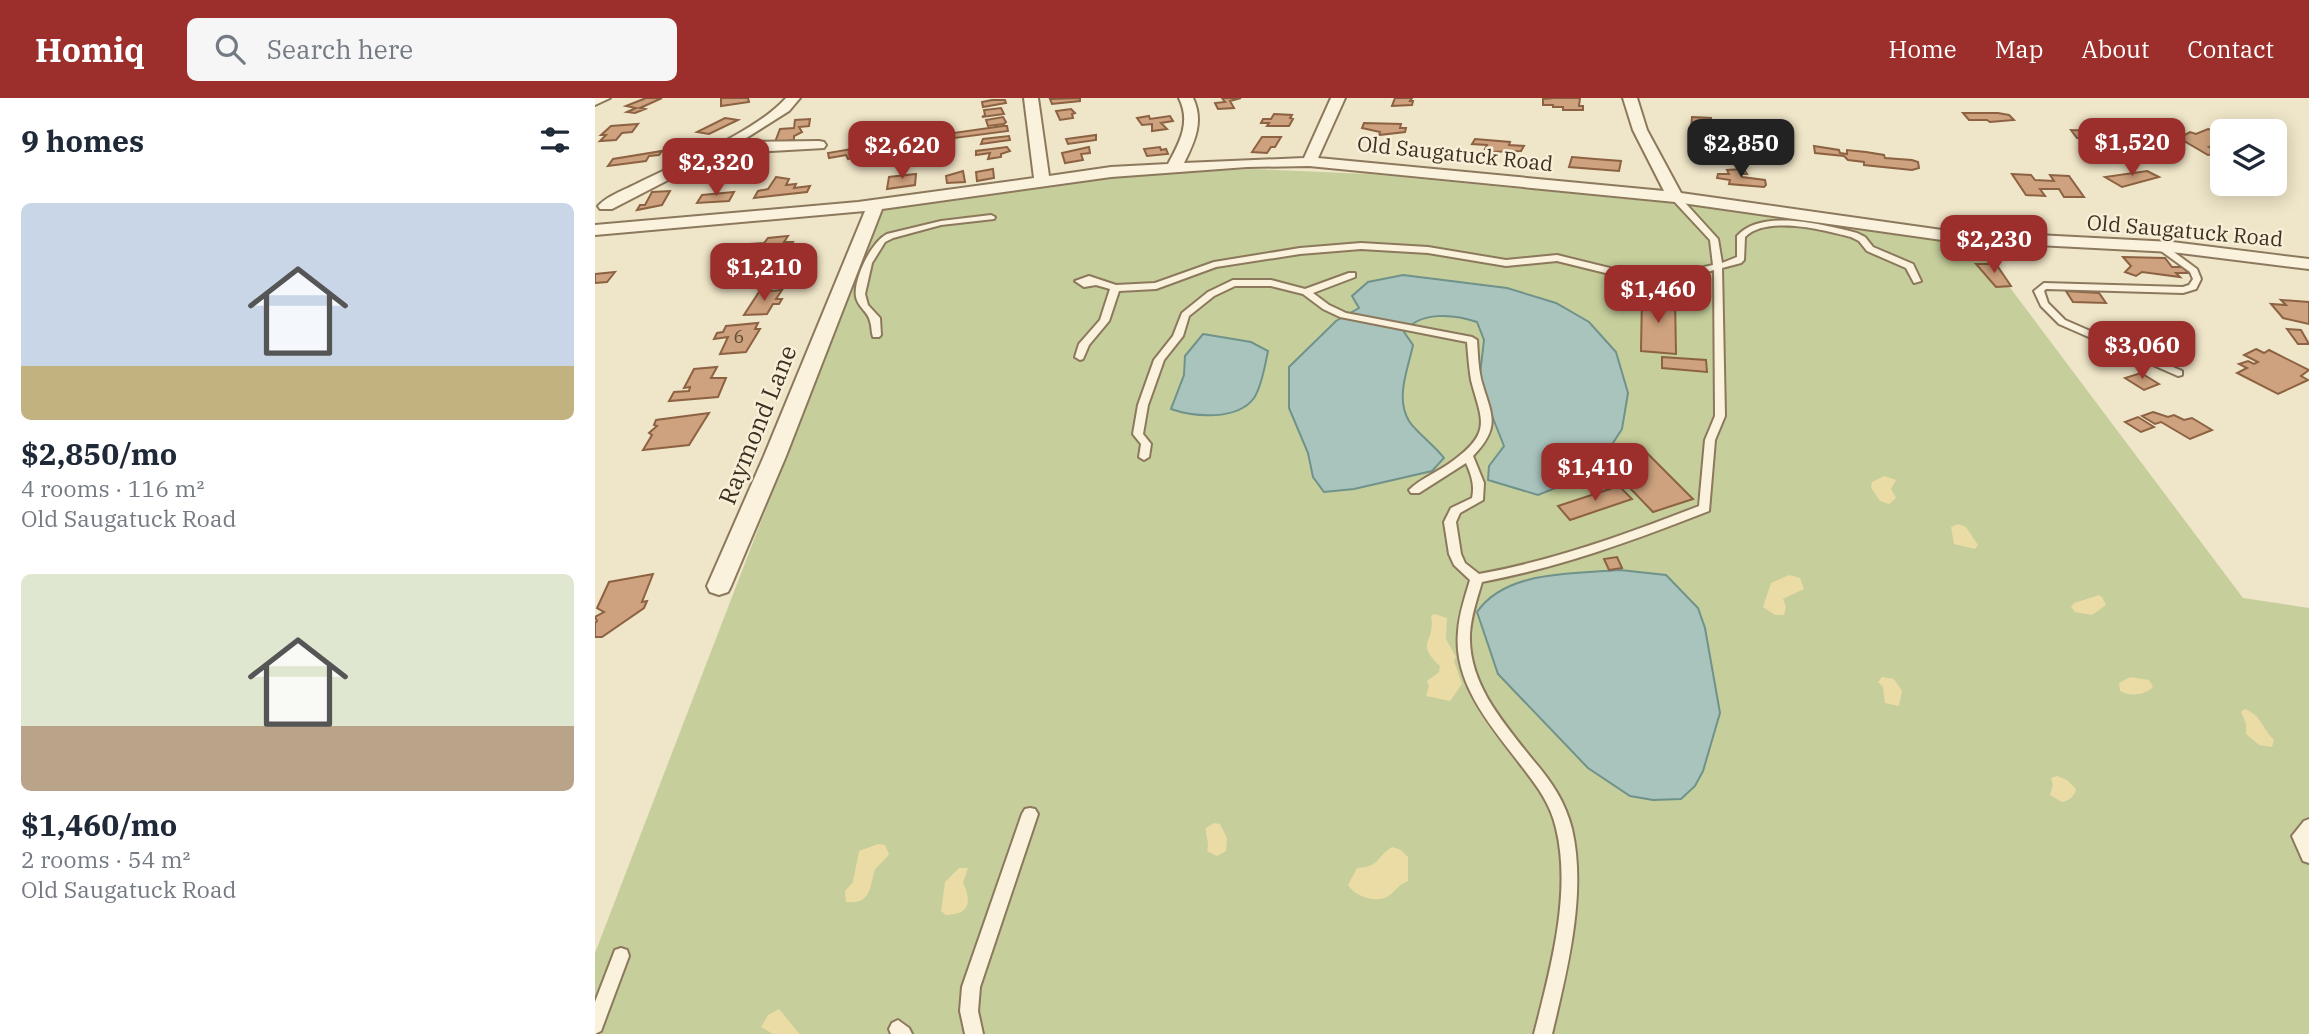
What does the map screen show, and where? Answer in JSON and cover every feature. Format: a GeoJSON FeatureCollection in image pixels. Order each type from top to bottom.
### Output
{"type":"FeatureCollection","features":[{"type":"Feature","properties":{"kind":"street"},"geometry":{"type":"LineString","coordinates":[[595,101],[603,98]]}},
{"type":"Feature","properties":{"kind":"street"},"geometry":{"type":"LineString","coordinates":[[599,208],[781,114],[793,98]]}},
{"type":"Feature","properties":{"kind":"street"},"geometry":{"type":"LineString","coordinates":[[1031,98],[1042,181]]}},
{"type":"Feature","properties":{"kind":"street"},"geometry":{"type":"LineString","coordinates":[[1174,167],[1192,124],[1192,111],[1186,98]]}},
{"type":"Feature","properties":{"kind":"street"},"geometry":{"type":"LineString","coordinates":[[1310,162],[1338,98]]}},
{"type":"Feature","properties":{"kind":"street"},"geometry":{"type":"LineString","coordinates":[[1630,98],[1640,130],[1675,197]]}},
{"type":"Feature","properties":{"kind":"street"},"geometry":{"type":"LineString","coordinates":[[723,145],[755,148],[819,145]]}},
{"type":"Feature","properties":{"kind":"street","name":"Old Saugatuck Road"},"geometry":{"type":"LineString","coordinates":[[595,230],[875,205],[1042,181],[1174,167],[1310,162],[1675,197],[1942,235],[2160,246],[2228,252],[2309,264]]}},
{"type":"Feature","properties":{"kind":"street","name":"Raymond Lane"},"geometry":{"type":"LineString","coordinates":[[719,586],[775,456],[875,205]]}},
{"type":"Feature","properties":{"kind":"lane"},"geometry":{"type":"LineString","coordinates":[[1477,579],[1538,568],[1604,547],[1706,508],[1710,440],[1720,416],[1722,338],[1718,267],[1714,239],[1675,197]]}},
{"type":"Feature","properties":{"kind":"lane"},"geometry":{"type":"LineString","coordinates":[[876,335],[875,318],[864,306],[860,294],[868,263],[883,240],[941,223],[991,217]]}},
{"type":"Feature","properties":{"kind":"lane"},"geometry":{"type":"LineString","coordinates":[[1096,282],[1115,288],[1156,286],[1213,265],[1300,251],[1361,246],[1428,250],[1506,263],[1557,258],[1626,275],[1667,274],[1718,267],[1741,258],[1740,240],[1747,229],[1768,223],[1854,235],[1870,249],[1910,266],[1917,281]]}},
{"type":"Feature","properties":{"kind":"lane"},"geometry":{"type":"LineString","coordinates":[[2160,246],[2194,271],[2197,279],[2193,287],[2183,290],[2044,286],[2039,292],[2044,304],[2062,322],[2178,373]]}},
{"type":"Feature","properties":{"kind":"lane"},"geometry":{"type":"LineString","coordinates":[[1305,292],[1352,275]]}},
{"type":"Feature","properties":{"kind":"lane"},"geometry":{"type":"LineString","coordinates":[[1143,457],[1146,444],[1138,433],[1143,405],[1159,360],[1178,336],[1185,315],[1211,293],[1233,283],[1271,283],[1305,292],[1343,315],[1472,340],[1477,380],[1488,416],[1486,430],[1467,455],[1449,472],[1415,491]]}},
{"type":"Feature","properties":{"kind":"lane"},"geometry":{"type":"LineString","coordinates":[[1080,357],[1084,345],[1104,321],[1115,288]]}},
{"type":"Feature","properties":{"kind":"lane"},"geometry":{"type":"LineString","coordinates":[[1467,455],[1480,484],[1480,493],[1477,500],[1455,511],[1450,522],[1455,554],[1461,565],[1477,579]]}},
{"type":"Feature","properties":{"kind":"lane"},"geometry":{"type":"LineString","coordinates":[[1477,579],[1463,622],[1464,652],[1476,693],[1556,804],[1569,858],[1562,956],[1543,1034]]}},
{"type":"Feature","properties":{"kind":"lane"},"geometry":{"type":"LineString","coordinates":[[974,1034],[968,1011],[971,986],[1030,814]]}},
{"type":"Feature","properties":{"kind":"lane"},"geometry":{"type":"LineString","coordinates":[[2309,826],[2300,836],[2309,856]]}},
{"type":"Feature","properties":{"kind":"lane"},"geometry":{"type":"LineString","coordinates":[[595,1025],[621,956]]}},
{"type":"Feature","properties":{"kind":"green space"},"geometry":{"type":"Polygon","coordinates":[[[1252,169],[1369,174],[1698,206],[1975,241],[2243,598],[2309,608],[2309,1034],[595,1034],[595,953],[882,207],[1047,184],[1143,174],[1252,169]]]}},
{"type":"Feature","properties":{"kind":"sand"},"geometry":{"type":"Polygon","coordinates":[[[1884,476],[1896,480],[1891,489],[1896,498],[1889,504],[1880,501],[1871,488],[1872,482],[1884,476]]]}},
{"type":"Feature","properties":{"kind":"sand"},"geometry":{"type":"Polygon","coordinates":[[[1958,524],[1966,527],[1978,545],[1975,549],[1954,544],[1951,527],[1958,524]]]}},
{"type":"Feature","properties":{"kind":"sand"},"geometry":{"type":"Polygon","coordinates":[[[1789,575],[1800,578],[1804,589],[1783,599],[1786,607],[1784,615],[1775,615],[1763,607],[1771,583],[1789,575]]]}},
{"type":"Feature","properties":{"kind":"sand"},"geometry":{"type":"Polygon","coordinates":[[[2099,595],[2106,605],[2092,615],[2075,612],[2071,607],[2074,603],[2099,595]]]}},
{"type":"Feature","properties":{"kind":"sand"},"geometry":{"type":"Polygon","coordinates":[[[1434,614],[1447,618],[1446,639],[1456,657],[1454,661],[1462,684],[1450,701],[1426,696],[1429,686],[1427,681],[1439,672],[1440,666],[1427,647],[1432,625],[1431,616],[1434,614]]]}},
{"type":"Feature","properties":{"kind":"sand"},"geometry":{"type":"Polygon","coordinates":[[[1882,677],[1894,679],[1902,691],[1899,706],[1885,703],[1883,687],[1878,682],[1882,677]]]}},
{"type":"Feature","properties":{"kind":"sand"},"geometry":{"type":"Polygon","coordinates":[[[2130,677],[2149,680],[2153,687],[2138,694],[2120,691],[2119,683],[2130,677]]]}},
{"type":"Feature","properties":{"kind":"sand"},"geometry":{"type":"Polygon","coordinates":[[[2245,709],[2258,719],[2274,740],[2272,747],[2259,745],[2246,734],[2246,724],[2241,712],[2245,709]]]}},
{"type":"Feature","properties":{"kind":"sand"},"geometry":{"type":"Polygon","coordinates":[[[2057,776],[2067,780],[2076,789],[2073,796],[2062,802],[2050,795],[2053,785],[2051,778],[2057,776]]]}},
{"type":"Feature","properties":{"kind":"sand"},"geometry":{"type":"Polygon","coordinates":[[[1214,823],[1220,824],[1227,838],[1226,851],[1217,856],[1207,851],[1206,828],[1214,823]]]}},
{"type":"Feature","properties":{"kind":"sand"},"geometry":{"type":"Polygon","coordinates":[[[878,844],[885,845],[889,854],[875,870],[868,894],[860,901],[846,902],[845,891],[853,882],[859,851],[878,844]]]}},
{"type":"Feature","properties":{"kind":"sand"},"geometry":{"type":"Polygon","coordinates":[[[1392,847],[1401,850],[1408,857],[1408,881],[1390,895],[1379,899],[1361,896],[1351,889],[1348,885],[1357,868],[1374,864],[1392,847]]]}},
{"type":"Feature","properties":{"kind":"sand"},"geometry":{"type":"Polygon","coordinates":[[[959,868],[968,868],[963,883],[968,896],[967,906],[960,913],[946,915],[941,911],[945,882],[959,868]]]}},
{"type":"Feature","properties":{"kind":"sand"},"geometry":{"type":"Polygon","coordinates":[[[779,1009],[800,1034],[773,1034],[761,1027],[768,1015],[779,1009]]]}},
{"type":"Feature","properties":{"kind":"water"},"geometry":{"type":"Polygon","coordinates":[[[1403,275],[1507,288],[1556,303],[1589,322],[1616,352],[1628,393],[1622,429],[1609,449],[1573,481],[1538,495],[1488,480],[1489,466],[1504,446],[1479,383],[1484,340],[1477,322],[1458,317],[1428,317],[1411,325],[1404,332],[1413,345],[1404,383],[1403,403],[1409,421],[1444,458],[1432,471],[1354,489],[1324,492],[1313,477],[1308,453],[1289,408],[1289,367],[1336,321],[1359,308],[1352,296],[1368,282],[1403,275]]]}},
{"type":"Feature","properties":{"kind":"water"},"geometry":{"type":"Polygon","coordinates":[[[1203,334],[1251,342],[1268,351],[1257,393],[1237,411],[1203,415],[1171,409],[1184,375],[1185,356],[1203,334]]]}},
{"type":"Feature","properties":{"kind":"water"},"geometry":{"type":"Polygon","coordinates":[[[1620,570],[1666,575],[1698,608],[1705,628],[1720,713],[1703,771],[1695,786],[1681,799],[1653,800],[1630,796],[1588,768],[1498,674],[1477,612],[1490,598],[1523,581],[1562,574],[1620,570]]]}},
{"type":"Feature","properties":{"kind":"building"},"geometry":{"type":"Polygon","coordinates":[[[646,98],[662,98],[635,113],[627,112],[636,108],[626,106],[646,98]]]}},
{"type":"Feature","properties":{"kind":"building"},"geometry":{"type":"Polygon","coordinates":[[[721,98],[748,98],[749,102],[721,106],[721,98]]]}},
{"type":"Feature","properties":{"kind":"building"},"geometry":{"type":"Polygon","coordinates":[[[1080,98],[1080,101],[1052,104],[1050,99],[1080,98]]]}},
{"type":"Feature","properties":{"kind":"building"},"geometry":{"type":"Polygon","coordinates":[[[1222,98],[1241,98],[1230,101],[1234,108],[1218,109],[1215,103],[1225,102],[1222,98]]]}},
{"type":"Feature","properties":{"kind":"building"},"geometry":{"type":"Polygon","coordinates":[[[1395,98],[1412,98],[1412,105],[1392,106],[1395,98]]]}},
{"type":"Feature","properties":{"kind":"building"},"geometry":{"type":"Polygon","coordinates":[[[1580,98],[1579,106],[1583,106],[1583,110],[1563,110],[1563,107],[1543,105],[1543,99],[1580,98]]]}},
{"type":"Feature","properties":{"kind":"building"},"geometry":{"type":"Polygon","coordinates":[[[1005,100],[1006,103],[983,107],[982,102],[1005,100]]]}},
{"type":"Feature","properties":{"kind":"building"},"geometry":{"type":"Polygon","coordinates":[[[1001,108],[1004,114],[982,117],[985,115],[984,110],[1001,108]]]}},
{"type":"Feature","properties":{"kind":"building"},"geometry":{"type":"Polygon","coordinates":[[[1071,109],[1075,113],[1072,114],[1073,118],[1060,120],[1056,111],[1071,109]]]}},
{"type":"Feature","properties":{"kind":"building"},"geometry":{"type":"Polygon","coordinates":[[[1963,113],[1998,113],[2009,115],[2014,120],[1969,120],[1963,113]]]}},
{"type":"Feature","properties":{"kind":"building"},"geometry":{"type":"Polygon","coordinates":[[[1274,114],[1292,115],[1290,118],[1293,119],[1289,126],[1267,126],[1269,123],[1261,123],[1263,119],[1271,119],[1274,114]]]}},
{"type":"Feature","properties":{"kind":"building"},"geometry":{"type":"Polygon","coordinates":[[[1149,116],[1150,119],[1170,116],[1173,121],[1161,123],[1167,129],[1152,131],[1152,124],[1142,125],[1137,118],[1149,116]]]}},
{"type":"Feature","properties":{"kind":"building"},"geometry":{"type":"Polygon","coordinates":[[[1003,117],[1006,122],[1004,124],[988,126],[986,120],[1003,117]]]}},
{"type":"Feature","properties":{"kind":"building"},"geometry":{"type":"Polygon","coordinates":[[[1692,117],[1711,118],[1712,125],[1718,125],[1721,130],[1724,144],[1690,142],[1692,117]]]}},
{"type":"Feature","properties":{"kind":"building"},"geometry":{"type":"Polygon","coordinates":[[[725,118],[738,120],[709,134],[697,132],[725,118]]]}},
{"type":"Feature","properties":{"kind":"building"},"geometry":{"type":"Polygon","coordinates":[[[810,119],[809,126],[799,127],[802,132],[794,136],[794,140],[775,142],[780,129],[794,128],[795,120],[810,119]]]}},
{"type":"Feature","properties":{"kind":"building"},"geometry":{"type":"Polygon","coordinates":[[[1364,123],[1401,124],[1400,128],[1406,128],[1405,132],[1379,135],[1380,132],[1362,128],[1364,123]]]}},
{"type":"Feature","properties":{"kind":"building"},"geometry":{"type":"Polygon","coordinates":[[[638,124],[632,132],[622,133],[616,140],[600,141],[606,135],[601,135],[611,126],[638,124]]]}},
{"type":"Feature","properties":{"kind":"building"},"geometry":{"type":"Polygon","coordinates":[[[1007,126],[1008,131],[947,139],[946,134],[1007,126]]]}},
{"type":"Feature","properties":{"kind":"building"},"geometry":{"type":"Polygon","coordinates":[[[2097,127],[2105,128],[2115,140],[2077,138],[2071,130],[2100,131],[2097,127]]]}},
{"type":"Feature","properties":{"kind":"building"},"geometry":{"type":"Polygon","coordinates":[[[2210,130],[2210,155],[2179,138],[2190,132],[2196,134],[2210,130]]]}},
{"type":"Feature","properties":{"kind":"building"},"geometry":{"type":"Polygon","coordinates":[[[1096,135],[1096,140],[1068,144],[1066,139],[1096,135]]]}},
{"type":"Feature","properties":{"kind":"building"},"geometry":{"type":"Polygon","coordinates":[[[1009,136],[1010,140],[981,144],[983,139],[1009,136]]]}},
{"type":"Feature","properties":{"kind":"building"},"geometry":{"type":"Polygon","coordinates":[[[1262,137],[1281,137],[1267,153],[1252,152],[1262,137]]]}},
{"type":"Feature","properties":{"kind":"building"},"geometry":{"type":"Polygon","coordinates":[[[1475,139],[1524,146],[1521,151],[1488,152],[1489,150],[1485,149],[1487,145],[1472,144],[1475,139]]]}},
{"type":"Feature","properties":{"kind":"building"},"geometry":{"type":"Polygon","coordinates":[[[881,144],[884,149],[848,159],[846,155],[829,158],[828,153],[881,144]]]}},
{"type":"Feature","properties":{"kind":"building"},"geometry":{"type":"Polygon","coordinates":[[[1814,146],[1847,154],[1847,150],[1884,155],[1885,158],[1912,160],[1918,162],[1919,168],[1912,170],[1864,165],[1864,162],[1848,160],[1844,156],[1815,153],[1814,146]]]}},
{"type":"Feature","properties":{"kind":"building"},"geometry":{"type":"Polygon","coordinates":[[[1007,147],[1010,151],[1001,154],[1001,157],[988,159],[990,153],[976,155],[976,151],[1007,147]]]}},
{"type":"Feature","properties":{"kind":"building"},"geometry":{"type":"Polygon","coordinates":[[[1089,147],[1090,153],[1081,154],[1083,160],[1065,163],[1062,153],[1089,147]]]}},
{"type":"Feature","properties":{"kind":"building"},"geometry":{"type":"Polygon","coordinates":[[[1160,147],[1161,150],[1166,149],[1168,154],[1147,156],[1144,149],[1160,147]]]}},
{"type":"Feature","properties":{"kind":"building"},"geometry":{"type":"Polygon","coordinates":[[[662,151],[659,155],[649,156],[646,161],[608,166],[613,159],[662,151]]]}},
{"type":"Feature","properties":{"kind":"building"},"geometry":{"type":"Polygon","coordinates":[[[1572,157],[1621,161],[1619,171],[1569,167],[1572,157]]]}},
{"type":"Feature","properties":{"kind":"building"},"geometry":{"type":"Polygon","coordinates":[[[748,158],[743,167],[751,167],[748,171],[719,175],[734,159],[748,158]]]}},
{"type":"Feature","properties":{"kind":"building"},"geometry":{"type":"Polygon","coordinates":[[[993,169],[994,178],[977,181],[976,172],[993,169]]]}},
{"type":"Feature","properties":{"kind":"building"},"geometry":{"type":"Polygon","coordinates":[[[1744,169],[1747,174],[1740,174],[1742,177],[1765,180],[1766,185],[1729,184],[1730,180],[1717,178],[1718,174],[1729,174],[1727,170],[1744,169]]]}},
{"type":"Feature","properties":{"kind":"building"},"geometry":{"type":"Polygon","coordinates":[[[963,171],[965,182],[947,183],[946,176],[963,171]]]}},
{"type":"Feature","properties":{"kind":"building"},"geometry":{"type":"Polygon","coordinates":[[[2147,171],[2159,177],[2122,187],[2105,177],[2147,171]]]}},
{"type":"Feature","properties":{"kind":"building"},"geometry":{"type":"Polygon","coordinates":[[[916,174],[915,185],[887,189],[889,177],[916,174]]]}},
{"type":"Feature","properties":{"kind":"building"},"geometry":{"type":"Polygon","coordinates":[[[2012,174],[2031,175],[2035,180],[2054,181],[2050,175],[2069,176],[2084,197],[2064,197],[2059,189],[2040,189],[2045,196],[2026,195],[2012,174]]]}},
{"type":"Feature","properties":{"kind":"building"},"geometry":{"type":"Polygon","coordinates":[[[776,177],[789,179],[786,185],[796,184],[794,188],[810,186],[807,192],[754,198],[758,191],[768,189],[776,177]]]}},
{"type":"Feature","properties":{"kind":"building"},"geometry":{"type":"Polygon","coordinates":[[[670,191],[662,205],[637,210],[640,205],[645,205],[652,192],[670,191]]]}},
{"type":"Feature","properties":{"kind":"building"},"geometry":{"type":"Polygon","coordinates":[[[734,192],[729,201],[697,203],[702,195],[734,192]]]}},
{"type":"Feature","properties":{"kind":"building"},"geometry":{"type":"Polygon","coordinates":[[[788,236],[784,242],[793,242],[779,254],[785,254],[781,260],[742,263],[740,267],[730,267],[741,257],[747,257],[752,250],[746,250],[750,244],[764,243],[768,238],[788,236]]]}},
{"type":"Feature","properties":{"kind":"building"},"geometry":{"type":"Polygon","coordinates":[[[2123,257],[2165,258],[2172,267],[2183,267],[2188,273],[2176,273],[2180,277],[2142,272],[2136,276],[2125,272],[2131,266],[2123,257]]]}},
{"type":"Feature","properties":{"kind":"building"},"geometry":{"type":"Polygon","coordinates":[[[1976,264],[1996,264],[2011,286],[1996,287],[1976,264]]]}},
{"type":"Feature","properties":{"kind":"building"},"geometry":{"type":"Polygon","coordinates":[[[615,272],[607,282],[595,283],[595,274],[615,272]]]}},
{"type":"Feature","properties":{"kind":"building"},"geometry":{"type":"Polygon","coordinates":[[[1679,274],[1704,275],[1707,285],[1682,285],[1679,274]]]}},
{"type":"Feature","properties":{"kind":"building"},"geometry":{"type":"Polygon","coordinates":[[[782,290],[776,299],[782,299],[779,304],[773,304],[767,314],[744,315],[759,292],[782,290]]]}},
{"type":"Feature","properties":{"kind":"building"},"geometry":{"type":"Polygon","coordinates":[[[2066,291],[2099,293],[2106,303],[2073,302],[2066,291]]]}},
{"type":"Feature","properties":{"kind":"building"},"geometry":{"type":"Polygon","coordinates":[[[1642,295],[1675,298],[1676,354],[1641,351],[1642,295]]]}},
{"type":"Feature","properties":{"kind":"building"},"geometry":{"type":"Polygon","coordinates":[[[2281,300],[2309,302],[2309,324],[2283,318],[2271,304],[2286,305],[2281,300]]]}},
{"type":"Feature","properties":{"kind":"building"},"geometry":{"type":"Polygon","coordinates":[[[758,323],[755,329],[760,329],[746,352],[720,354],[728,337],[714,339],[717,333],[723,332],[726,326],[758,323]]]}},
{"type":"Feature","properties":{"kind":"building"},"geometry":{"type":"Polygon","coordinates":[[[2287,329],[2301,330],[2309,344],[2298,344],[2287,329]]]}},
{"type":"Feature","properties":{"kind":"building"},"geometry":{"type":"Polygon","coordinates":[[[2256,349],[2264,353],[2269,350],[2309,370],[2301,376],[2308,380],[2278,394],[2237,373],[2247,368],[2239,364],[2258,362],[2244,355],[2256,349]]]}},
{"type":"Feature","properties":{"kind":"building"},"geometry":{"type":"Polygon","coordinates":[[[1662,357],[1706,360],[1707,372],[1662,368],[1662,357]]]}},
{"type":"Feature","properties":{"kind":"building"},"geometry":{"type":"Polygon","coordinates":[[[717,367],[711,378],[726,378],[718,397],[669,401],[674,392],[689,391],[690,387],[684,388],[694,369],[717,367]]]}},
{"type":"Feature","properties":{"kind":"building"},"geometry":{"type":"Polygon","coordinates":[[[2141,373],[2159,384],[2144,390],[2125,378],[2141,373]]]}},
{"type":"Feature","properties":{"kind":"building"},"geometry":{"type":"Polygon","coordinates":[[[2153,412],[2168,417],[2174,415],[2184,420],[2192,418],[2212,430],[2190,439],[2161,422],[2155,424],[2142,416],[2153,412]]]}},
{"type":"Feature","properties":{"kind":"building"},"geometry":{"type":"Polygon","coordinates":[[[709,413],[689,445],[643,450],[652,435],[649,433],[657,426],[654,425],[656,420],[709,413]]]}},
{"type":"Feature","properties":{"kind":"building"},"geometry":{"type":"Polygon","coordinates":[[[2138,417],[2154,427],[2141,432],[2125,422],[2138,417]]]}},
{"type":"Feature","properties":{"kind":"building"},"geometry":{"type":"Polygon","coordinates":[[[1641,447],[1693,499],[1653,512],[1602,459],[1641,447]]]}},
{"type":"Feature","properties":{"kind":"building"},"geometry":{"type":"Polygon","coordinates":[[[1619,486],[1632,499],[1570,520],[1558,506],[1619,486]]]}},
{"type":"Feature","properties":{"kind":"building"},"geometry":{"type":"Polygon","coordinates":[[[1617,557],[1622,568],[1609,570],[1604,559],[1617,557]]]}},
{"type":"Feature","properties":{"kind":"building"},"geometry":{"type":"Polygon","coordinates":[[[653,574],[642,602],[647,601],[644,608],[602,637],[595,637],[595,617],[604,612],[597,608],[609,582],[653,574]]]}}]}
